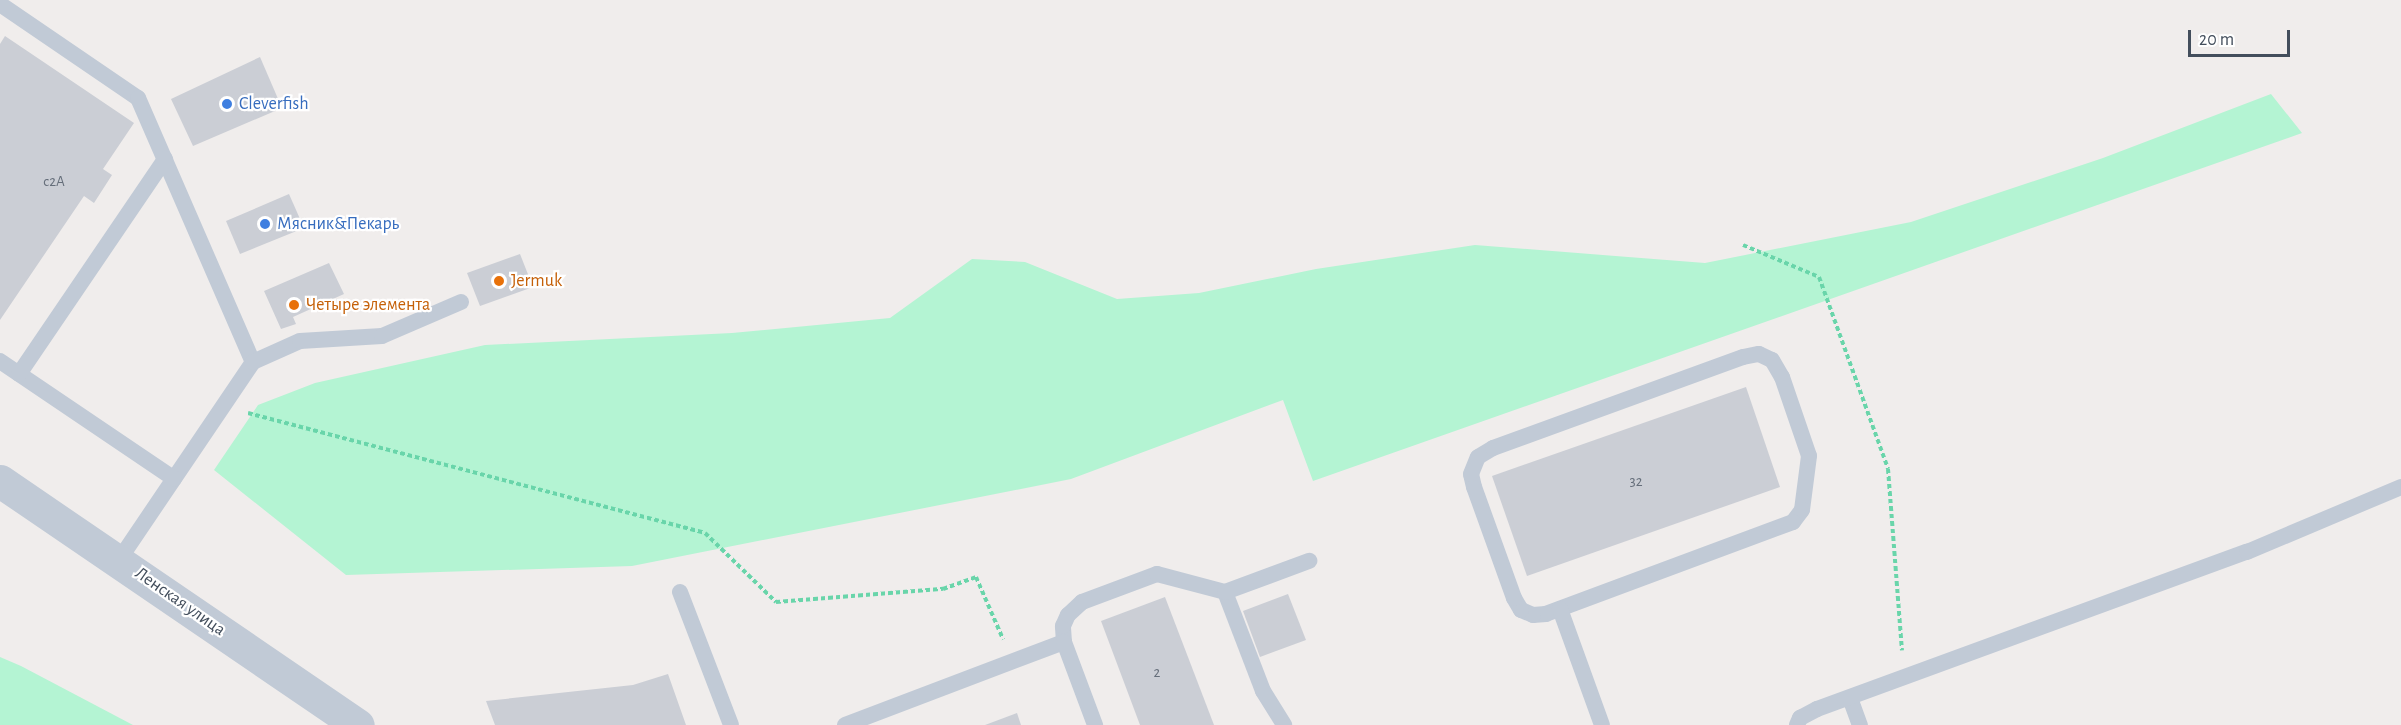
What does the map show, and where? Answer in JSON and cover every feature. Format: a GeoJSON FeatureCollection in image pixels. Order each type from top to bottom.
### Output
{"type":"FeatureCollection","features":[{"type":"Feature","properties":{"kind":"street","name":"Ленская улица"},"geometry":{"type":"LineString","coordinates":[[0,481],[358,725]]}},
{"type":"Feature","properties":{"kind":"lane"},"geometry":{"type":"LineString","coordinates":[[0,2],[138,98],[253,362]]}},
{"type":"Feature","properties":{"kind":"lane"},"geometry":{"type":"LineString","coordinates":[[19,374],[165,159]]}},
{"type":"Feature","properties":{"kind":"lane"},"geometry":{"type":"LineString","coordinates":[[119,560],[253,362],[300,342],[382,336],[461,302]]}},
{"type":"Feature","properties":{"kind":"lane"},"geometry":{"type":"LineString","coordinates":[[1759,354],[1772,360],[1782,377],[1809,456],[1802,510],[1793,522],[1560,609],[1533,615],[1521,610],[1514,598],[1474,487],[1471,474],[1478,457],[1493,448],[1743,357],[1759,354]]}},
{"type":"Feature","properties":{"kind":"lane"},"geometry":{"type":"LineString","coordinates":[[0,361],[174,479]]}},
{"type":"Feature","properties":{"kind":"lane"},"geometry":{"type":"LineString","coordinates":[[1797,725],[1800,718],[1817,709],[2247,552],[2401,487]]}},
{"type":"Feature","properties":{"kind":"lane"},"geometry":{"type":"LineString","coordinates":[[1095,725],[1064,642],[1063,626],[1068,615],[1082,602],[1157,574],[1226,592],[1309,561]]}},
{"type":"Feature","properties":{"kind":"lane"},"geometry":{"type":"LineString","coordinates":[[680,592],[731,725]]}},
{"type":"Feature","properties":{"kind":"lane"},"geometry":{"type":"LineString","coordinates":[[1226,592],[1263,691],[1284,725]]}},
{"type":"Feature","properties":{"kind":"lane"},"geometry":{"type":"LineString","coordinates":[[1560,609],[1602,725]]}},
{"type":"Feature","properties":{"kind":"lane"},"geometry":{"type":"LineString","coordinates":[[845,725],[1064,642]]}},
{"type":"Feature","properties":{"kind":"lane"},"geometry":{"type":"LineString","coordinates":[[1850,698],[1860,725]]}},
{"type":"Feature","properties":{"kind":"path"},"geometry":{"type":"LineString","coordinates":[[1743,245],[1819,277],[1888,469],[1904,678]]}},
{"type":"Feature","properties":{"kind":"path"},"geometry":{"type":"LineString","coordinates":[[223,407],[705,533],[776,602],[943,589],[976,577],[1013,661]]}},
{"type":"Feature","properties":{"kind":"green space"},"geometry":{"type":"Polygon","coordinates":[[[2271,94],[2302,133],[1313,481],[1283,400],[1071,479],[632,566],[346,575],[214,470],[258,405],[315,383],[485,345],[732,333],[890,318],[972,259],[1025,262],[1117,299],[1199,293],[1316,269],[1475,245],[1705,263],[1911,222],[2103,158],[2271,94]]]}},
{"type":"Feature","properties":{"kind":"green space"},"geometry":{"type":"Polygon","coordinates":[[[0,657],[21,666],[133,725],[0,725],[0,657]]]}},
{"type":"Feature","properties":{"kind":"building"},"geometry":{"type":"Polygon","coordinates":[[[5,36],[134,123],[103,169],[112,175],[94,203],[84,196],[0,320],[0,44],[5,36]]]}},
{"type":"Feature","properties":{"kind":"building","name":"Cleverfish"},"geometry":{"type":"Polygon","coordinates":[[[260,57],[282,108],[193,146],[171,99],[260,57]]]}},
{"type":"Feature","properties":{"kind":"building","name":"Мясник&Пекарь"},"geometry":{"type":"Polygon","coordinates":[[[289,194],[304,228],[240,254],[226,221],[289,194]]]}},
{"type":"Feature","properties":{"kind":"building"},"geometry":{"type":"Polygon","coordinates":[[[520,254],[533,287],[480,306],[467,273],[520,254]]]}},
{"type":"Feature","properties":{"kind":"building","name":"Четыре элемента"},"geometry":{"type":"Polygon","coordinates":[[[329,263],[344,294],[293,317],[296,324],[281,329],[264,291],[329,263]]]}},
{"type":"Feature","properties":{"kind":"building"},"geometry":{"type":"Polygon","coordinates":[[[1746,387],[1780,487],[1527,576],[1492,476],[1746,387]]]}},
{"type":"Feature","properties":{"kind":"building"},"geometry":{"type":"Polygon","coordinates":[[[1288,594],[1306,640],[1260,657],[1243,611],[1288,594]]]}},
{"type":"Feature","properties":{"kind":"building"},"geometry":{"type":"Polygon","coordinates":[[[1165,597],[1214,725],[1140,725],[1101,621],[1165,597]]]}},
{"type":"Feature","properties":{"kind":"building"},"geometry":{"type":"Polygon","coordinates":[[[668,674],[686,725],[495,725],[486,701],[633,685],[668,674]]]}},
{"type":"Feature","properties":{"kind":"building"},"geometry":{"type":"Polygon","coordinates":[[[1017,713],[1021,725],[985,725],[1017,713]]]}},
{"type":"Feature","properties":{"kind":"place","name":"Cleverfish"},"geometry":{"type":"Point","coordinates":[227,104]}},
{"type":"Feature","properties":{"kind":"place","name":"Мясник&Пекарь"},"geometry":{"type":"Point","coordinates":[265,224]}},
{"type":"Feature","properties":{"kind":"place","name":"Jermuk"},"geometry":{"type":"Point","coordinates":[499,281]}},
{"type":"Feature","properties":{"kind":"place","name":"Четыре элемента"},"geometry":{"type":"Point","coordinates":[294,305]}}]}
